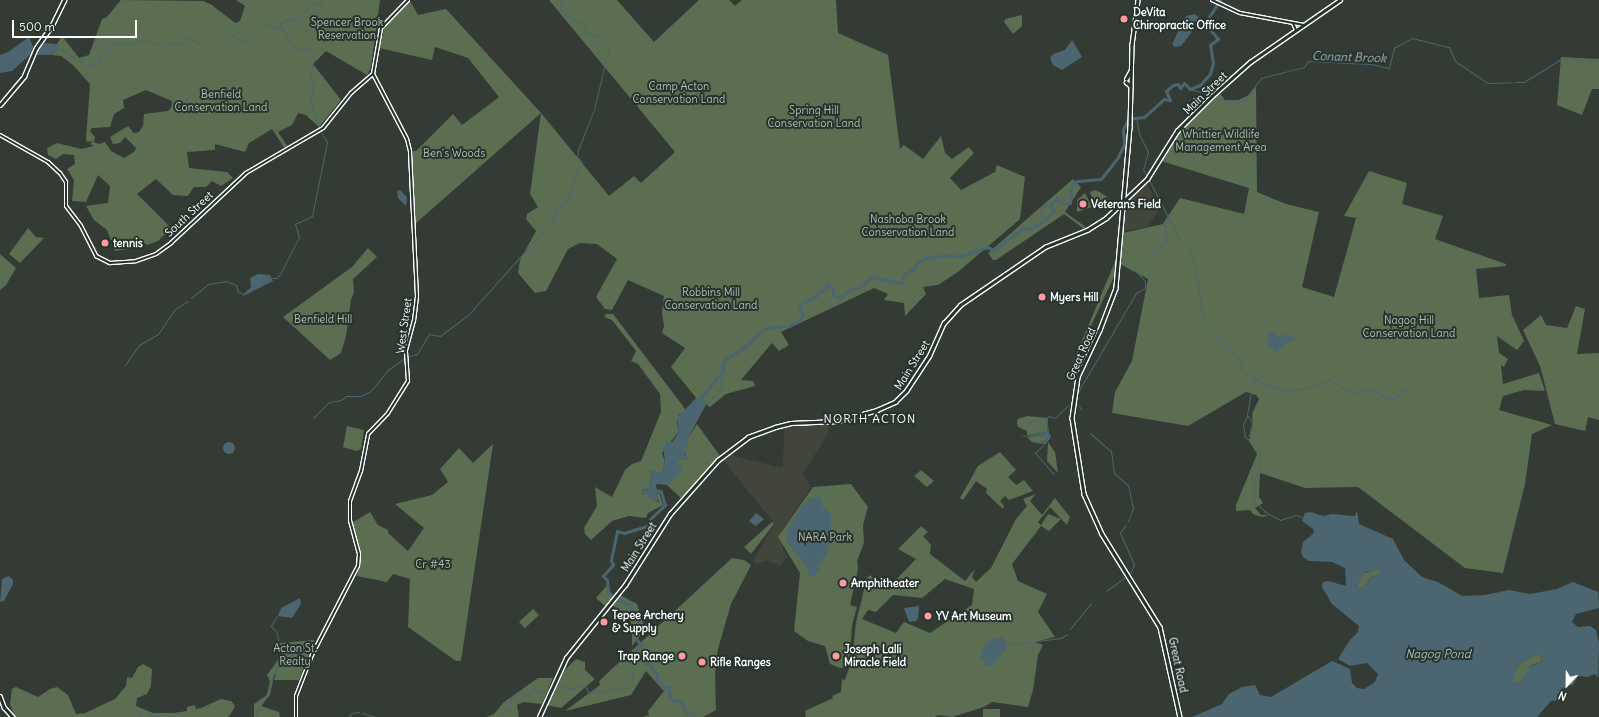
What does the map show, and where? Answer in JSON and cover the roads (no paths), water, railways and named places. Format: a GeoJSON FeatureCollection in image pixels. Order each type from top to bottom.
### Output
{"type":"FeatureCollection","features":[{"type":"Feature","properties":{"kind":"main road"},"geometry":{"type":"LineString","coordinates":[[0,105],[24,76],[36,48],[52,25],[64,0]]}},
{"type":"Feature","properties":{"kind":"main road","name":"Great Road"},"geometry":{"type":"LineString","coordinates":[[1138,0],[1131,70],[1130,119],[1116,288],[1100,330],[1081,369],[1074,392],[1072,412],[1080,483],[1091,513],[1162,629],[1180,717]]}},
{"type":"Feature","properties":{"kind":"main road","name":"Main Street"},"geometry":{"type":"LineString","coordinates":[[538,717],[566,658],[626,584],[670,514],[718,460],[748,437],[775,427],[791,423],[838,421],[877,410],[895,402],[906,391],[928,357],[944,323],[960,305],[1045,247],[1089,229],[1116,209],[1150,177],[1168,144],[1199,108],[1250,62],[1340,0]]}},
{"type":"Feature","properties":{"kind":"main road"},"geometry":{"type":"LineString","coordinates":[[1131,70],[1126,80],[1131,86]]}},
{"type":"Feature","properties":{"kind":"main road"},"geometry":{"type":"LineString","coordinates":[[1124,188],[1128,193],[1133,193]]}},
{"type":"Feature","properties":{"kind":"main road"},"geometry":{"type":"LineString","coordinates":[[1116,209],[1122,212]]}},
{"type":"Feature","properties":{"kind":"main road"},"geometry":{"type":"LineString","coordinates":[[0,696],[4,707],[13,717]]}},
{"type":"Feature","properties":{"kind":"street"},"geometry":{"type":"LineString","coordinates":[[373,74],[379,32],[389,17],[408,0]]}},
{"type":"Feature","properties":{"kind":"street"},"geometry":{"type":"LineString","coordinates":[[1212,0],[1240,13],[1304,25]]}},
{"type":"Feature","properties":{"kind":"street"},"geometry":{"type":"LineString","coordinates":[[1293,23],[1296,30]]}},
{"type":"Feature","properties":{"kind":"street","name":"South Street"},"geometry":{"type":"LineString","coordinates":[[0,136],[48,162],[64,177],[66,206],[81,226],[96,256],[110,263],[136,262],[151,256],[171,243],[246,173],[322,128],[345,99],[373,74]]}},
{"type":"Feature","properties":{"kind":"street","name":"West Street"},"geometry":{"type":"LineString","coordinates":[[296,717],[296,696],[312,655],[358,566],[358,548],[350,521],[350,501],[361,471],[368,434],[388,413],[408,380],[406,350],[414,321],[417,296],[410,151],[407,139],[373,74]]}},
{"type":"Feature","properties":{"kind":"water"},"geometry":{"type":"Polygon","coordinates":[[[1195,14],[1199,18],[1198,24],[1181,46],[1175,47],[1172,44],[1186,16],[1195,14]]]}},
{"type":"Feature","properties":{"kind":"water"},"geometry":{"type":"Polygon","coordinates":[[[29,37],[33,47],[32,53],[12,71],[0,73],[0,55],[8,52],[29,37]]]}},
{"type":"Feature","properties":{"kind":"water"},"geometry":{"type":"Polygon","coordinates":[[[1072,40],[1082,57],[1062,70],[1053,65],[1050,58],[1053,54],[1065,50],[1072,40]]]}},
{"type":"Feature","properties":{"kind":"water"},"geometry":{"type":"Polygon","coordinates":[[[45,43],[57,44],[60,48],[50,55],[35,55],[40,46],[45,43]]]}},
{"type":"Feature","properties":{"kind":"water"},"geometry":{"type":"Polygon","coordinates":[[[400,190],[407,197],[406,206],[398,198],[397,191],[400,190]]]}},
{"type":"Feature","properties":{"kind":"water"},"geometry":{"type":"Polygon","coordinates":[[[258,274],[270,275],[273,281],[241,297],[251,287],[250,278],[258,274]]]}},
{"type":"Feature","properties":{"kind":"water"},"geometry":{"type":"Polygon","coordinates":[[[1272,332],[1280,336],[1289,334],[1296,340],[1283,345],[1277,353],[1267,343],[1268,335],[1272,332]]]}},
{"type":"Feature","properties":{"kind":"water"},"geometry":{"type":"Polygon","coordinates":[[[696,398],[707,403],[688,438],[688,447],[683,448],[687,452],[684,456],[690,461],[683,458],[677,461],[681,470],[679,474],[667,485],[656,484],[658,502],[651,499],[648,493],[643,495],[642,490],[649,488],[652,471],[662,474],[665,462],[663,447],[667,441],[672,442],[675,438],[679,431],[677,418],[696,398]]]}},
{"type":"Feature","properties":{"kind":"water"},"geometry":{"type":"Polygon","coordinates":[[[1048,430],[1051,437],[1046,444],[1032,443],[1045,441],[1046,435],[1019,437],[1046,432],[1048,430]]]}},
{"type":"Feature","properties":{"kind":"water"},"geometry":{"type":"Polygon","coordinates":[[[227,442],[231,442],[235,448],[231,454],[227,454],[223,450],[223,446],[227,442]]]}},
{"type":"Feature","properties":{"kind":"water"},"geometry":{"type":"Polygon","coordinates":[[[820,496],[823,508],[831,514],[831,533],[826,556],[815,569],[820,567],[813,578],[807,573],[809,570],[788,543],[786,534],[799,510],[808,500],[820,496]]]}},
{"type":"Feature","properties":{"kind":"water","name":"Nagog Pond"},"geometry":{"type":"Polygon","coordinates":[[[1357,510],[1359,524],[1393,539],[1404,560],[1422,577],[1438,582],[1462,596],[1485,595],[1509,590],[1530,594],[1557,589],[1573,582],[1598,592],[1599,608],[1576,614],[1572,622],[1578,627],[1590,626],[1596,630],[1599,643],[1598,678],[1595,674],[1587,677],[1578,676],[1572,686],[1569,684],[1557,695],[1558,700],[1551,701],[1537,717],[1192,717],[1222,704],[1229,694],[1242,687],[1255,685],[1260,695],[1271,697],[1332,661],[1350,669],[1352,683],[1357,688],[1364,689],[1375,682],[1378,674],[1367,663],[1350,666],[1338,659],[1350,640],[1358,632],[1359,626],[1332,604],[1322,587],[1323,582],[1328,581],[1346,586],[1345,568],[1332,562],[1309,561],[1303,557],[1301,552],[1303,542],[1314,533],[1313,529],[1302,521],[1305,513],[1311,512],[1323,516],[1332,514],[1355,516],[1357,510]],[[1382,569],[1365,572],[1356,586],[1363,588],[1371,577],[1379,575],[1382,569]],[[1537,654],[1520,663],[1514,674],[1514,682],[1522,681],[1529,667],[1543,661],[1541,655],[1537,654]]]}},
{"type":"Feature","properties":{"kind":"water"},"geometry":{"type":"Polygon","coordinates":[[[756,513],[764,519],[756,526],[749,521],[756,513]]]}},
{"type":"Feature","properties":{"kind":"water"},"geometry":{"type":"Polygon","coordinates":[[[9,576],[13,580],[13,584],[4,601],[0,602],[2,579],[9,576]]]}},
{"type":"Feature","properties":{"kind":"water"},"geometry":{"type":"Polygon","coordinates":[[[300,598],[301,604],[292,618],[278,616],[281,608],[300,598]]]}},
{"type":"Feature","properties":{"kind":"water"},"geometry":{"type":"Polygon","coordinates":[[[919,606],[918,618],[916,621],[909,622],[904,608],[919,606]]]}},
{"type":"Feature","properties":{"kind":"water"},"geometry":{"type":"Polygon","coordinates":[[[1001,637],[1005,639],[1007,648],[991,666],[986,665],[980,656],[986,642],[1001,637]]]}},
{"type":"Feature","properties":{"kind":"waterway"},"geometry":{"type":"LineString","coordinates":[[224,38],[230,34],[245,42],[246,36],[262,21],[275,28],[287,19],[294,21],[301,18],[310,2],[320,5],[323,0]]}},
{"type":"Feature","properties":{"kind":"waterway"},"geometry":{"type":"LineString","coordinates":[[562,0],[560,7],[564,14],[586,26],[585,32],[594,37],[601,35],[609,46],[594,110]]}},
{"type":"Feature","properties":{"kind":"waterway"},"geometry":{"type":"LineString","coordinates":[[697,403],[723,370],[723,363],[726,359],[748,344],[761,331],[770,327],[789,326],[801,319],[803,315],[798,306],[816,296],[820,291],[826,290],[827,284],[833,288],[833,295],[840,298],[848,291],[862,286],[871,277],[901,283],[905,273],[912,270],[919,261],[926,258],[950,255],[957,257],[987,247],[994,250],[1022,229],[1031,228],[1045,220],[1054,210],[1051,205],[1056,199],[1064,204],[1070,203],[1072,185],[1077,181],[1101,179],[1118,157],[1124,144],[1123,130],[1128,119],[1144,117],[1164,99],[1170,100],[1166,91],[1173,85],[1178,84],[1180,88],[1184,83],[1190,89],[1200,85],[1210,74],[1213,63],[1210,45],[1218,39],[1207,26],[1207,20],[1220,0]]}},
{"type":"Feature","properties":{"kind":"waterway"},"geometry":{"type":"LineString","coordinates":[[280,23],[292,47],[310,50],[314,58],[310,76],[314,85],[310,99],[319,128]]}},
{"type":"Feature","properties":{"kind":"waterway"},"geometry":{"type":"LineString","coordinates":[[60,48],[83,63],[85,68],[90,64],[98,63],[100,56],[111,45],[119,43],[130,44],[144,39],[149,43],[161,43],[164,47],[167,43],[181,45],[188,36],[199,44]]}},
{"type":"Feature","properties":{"kind":"waterway","name":"Conant Brook"},"geometry":{"type":"LineString","coordinates":[[1214,97],[1221,100],[1244,100],[1261,78],[1304,67],[1308,61],[1371,64],[1389,68],[1394,48],[1412,38],[1449,47],[1455,61],[1488,83],[1512,82]]}},
{"type":"Feature","properties":{"kind":"waterway","name":"Conant Brook"},"geometry":{"type":"LineString","coordinates":[[1515,82],[1524,82],[1561,59],[1599,61]]}},
{"type":"Feature","properties":{"kind":"waterway","name":"Conant Brook"},"geometry":{"type":"LineString","coordinates":[[1190,89],[1211,95]]}},
{"type":"Feature","properties":{"kind":"waterway"},"geometry":{"type":"LineString","coordinates":[[186,98],[186,110]]}},
{"type":"Feature","properties":{"kind":"waterway"},"geometry":{"type":"LineString","coordinates":[[552,222],[558,208],[569,197],[572,184],[582,162],[577,157],[578,150],[593,112]]}},
{"type":"Feature","properties":{"kind":"waterway"},"geometry":{"type":"LineString","coordinates":[[1136,117],[1139,134],[1148,152],[1143,169],[1147,176]]}},
{"type":"Feature","properties":{"kind":"waterway"},"geometry":{"type":"LineString","coordinates":[[272,278],[277,278],[280,274],[299,237],[295,224],[312,216],[327,142],[321,132]]}},
{"type":"Feature","properties":{"kind":"waterway"},"geometry":{"type":"LineString","coordinates":[[1149,180],[1180,240],[1191,249],[1204,320],[1228,346],[1232,354],[1237,356],[1243,372],[1254,378],[1254,383]]}},
{"type":"Feature","properties":{"kind":"waterway"},"geometry":{"type":"LineString","coordinates":[[1060,200],[1071,189]]}},
{"type":"Feature","properties":{"kind":"waterway"},"geometry":{"type":"LineString","coordinates":[[1045,220],[1040,212],[1044,206],[1052,207]]}},
{"type":"Feature","properties":{"kind":"waterway"},"geometry":{"type":"LineString","coordinates":[[1139,261],[1167,241],[1164,227],[1168,215]]}},
{"type":"Feature","properties":{"kind":"waterway"},"geometry":{"type":"LineString","coordinates":[[410,356],[417,354],[429,334],[440,336],[469,314],[544,230]]}},
{"type":"Feature","properties":{"kind":"waterway"},"geometry":{"type":"LineString","coordinates":[[1078,392],[1136,293],[1145,288],[1145,281],[1134,269],[1137,264]]}},
{"type":"Feature","properties":{"kind":"waterway"},"geometry":{"type":"LineString","coordinates":[[191,298],[208,284],[226,281],[236,285],[238,292],[244,294]]}},
{"type":"Feature","properties":{"kind":"waterway"},"geometry":{"type":"LineString","coordinates":[[125,365],[139,345],[158,334],[175,309],[188,301]]}},
{"type":"Feature","properties":{"kind":"waterway"},"geometry":{"type":"LineString","coordinates":[[313,418],[329,402],[341,400],[346,396],[360,396],[371,391],[389,369],[405,358]]}},
{"type":"Feature","properties":{"kind":"waterway"},"geometry":{"type":"LineString","coordinates":[[707,403],[721,390],[723,370]]}},
{"type":"Feature","properties":{"kind":"waterway"},"geometry":{"type":"LineString","coordinates":[[1250,376],[1254,381],[1253,388]]}},
{"type":"Feature","properties":{"kind":"waterway"},"geometry":{"type":"LineString","coordinates":[[1255,378],[1267,386],[1274,386],[1284,391],[1307,388],[1330,379],[1347,391],[1360,392],[1372,388],[1378,394]]}},
{"type":"Feature","properties":{"kind":"waterway"},"geometry":{"type":"LineString","coordinates":[[1404,391],[1408,389]]}},
{"type":"Feature","properties":{"kind":"waterway"},"geometry":{"type":"LineString","coordinates":[[1379,394],[1387,398],[1395,398],[1403,391]]}},
{"type":"Feature","properties":{"kind":"waterway"},"geometry":{"type":"LineString","coordinates":[[1251,392],[1247,415],[1252,422],[1249,436],[1258,447],[1261,460]]}},
{"type":"Feature","properties":{"kind":"waterway"},"geometry":{"type":"LineString","coordinates":[[1027,422],[1046,419],[1049,416],[1055,418],[1068,405]]}},
{"type":"Feature","properties":{"kind":"waterway"},"geometry":{"type":"LineString","coordinates":[[1247,416],[1243,425],[1245,437],[1251,441]]}},
{"type":"Feature","properties":{"kind":"waterway"},"geometry":{"type":"LineString","coordinates":[[1046,419],[1048,430]]}},
{"type":"Feature","properties":{"kind":"waterway"},"geometry":{"type":"LineString","coordinates":[[1090,433],[1111,451],[1114,473],[1128,485],[1133,508],[1128,521]]}},
{"type":"Feature","properties":{"kind":"waterway"},"geometry":{"type":"LineString","coordinates":[[1044,444],[1035,453],[1054,474]]}},
{"type":"Feature","properties":{"kind":"waterway"},"geometry":{"type":"LineString","coordinates":[[1261,462],[1253,485],[1254,501],[1267,513],[1280,520],[1296,515],[1302,517]]}},
{"type":"Feature","properties":{"kind":"waterway"},"geometry":{"type":"LineString","coordinates":[[650,519],[665,505],[661,492],[653,489]]}},
{"type":"Feature","properties":{"kind":"waterway"},"geometry":{"type":"LineString","coordinates":[[613,597],[608,591],[607,580],[603,576],[613,565],[611,560],[617,531],[624,533],[647,526],[649,522]]}},
{"type":"Feature","properties":{"kind":"waterway"},"geometry":{"type":"LineString","coordinates":[[1125,526],[1120,533],[1134,564],[1130,574]]}},
{"type":"Feature","properties":{"kind":"waterway"},"geometry":{"type":"LineString","coordinates":[[1106,591],[1127,576]]}},
{"type":"Feature","properties":{"kind":"waterway"},"geometry":{"type":"LineString","coordinates":[[898,587],[901,591]]}},
{"type":"Feature","properties":{"kind":"waterway"},"geometry":{"type":"LineString","coordinates":[[615,599],[631,605],[631,610],[634,612],[632,617],[640,620],[635,637],[641,645],[631,655],[633,662],[639,659],[645,660],[657,674],[657,679],[664,687],[669,687],[670,699],[682,702],[684,712],[693,714],[694,717]]}},
{"type":"Feature","properties":{"kind":"waterway"},"geometry":{"type":"LineString","coordinates":[[1070,629],[1091,603]]}},
{"type":"Feature","properties":{"kind":"waterway"},"geometry":{"type":"LineString","coordinates":[[277,616],[271,626],[277,633],[278,640]]}},
{"type":"Feature","properties":{"kind":"waterway"},"geometry":{"type":"LineString","coordinates":[[1006,645],[1061,638],[1067,634]]}},
{"type":"Feature","properties":{"kind":"waterway"},"geometry":{"type":"LineString","coordinates":[[257,717],[256,713],[266,697],[274,673],[283,656],[283,649],[279,643]]}},
{"type":"Feature","properties":{"kind":"waterway"},"geometry":{"type":"LineString","coordinates":[[293,655],[298,650]]}},
{"type":"Feature","properties":{"kind":"waterway"},"geometry":{"type":"LineString","coordinates":[[283,655],[292,654],[296,665]]}},
{"type":"Feature","properties":{"kind":"waterway"},"geometry":{"type":"LineString","coordinates":[[552,691],[555,691],[556,687],[561,686],[568,689],[575,688],[579,684],[585,686],[589,693],[597,690],[603,693],[614,688],[620,691],[632,676],[633,662]]}},
{"type":"Feature","properties":{"kind":"waterway"},"geometry":{"type":"LineString","coordinates":[[496,717],[500,713],[504,715],[506,709],[509,711],[511,699],[521,692],[524,696],[532,692],[533,688],[538,694],[548,689]]}},
{"type":"Feature","properties":{"kind":"waterway"},"geometry":{"type":"LineString","coordinates":[[349,717],[351,713],[359,712]]}},
{"type":"Feature","properties":{"kind":"waterway"},"geometry":{"type":"LineString","coordinates":[[362,713],[376,717]]}},
{"type":"Feature","properties":{"kind":"waterway"},"geometry":{"type":"LineString","coordinates":[[137,717],[142,714],[161,717]]}},
{"type":"Feature","properties":{"kind":"waterway"},"geometry":{"type":"LineString","coordinates":[[488,717],[495,717]]}},
{"type":"Feature","properties":{"kind":"place","name":"DeVita Chiropractic Office"},"geometry":{"type":"Point","coordinates":[1124,19]}},
{"type":"Feature","properties":{"kind":"place","name":"Veterans Field"},"geometry":{"type":"Point","coordinates":[1083,204]}},
{"type":"Feature","properties":{"kind":"place","name":"tennis"},"geometry":{"type":"Point","coordinates":[105,243]}},
{"type":"Feature","properties":{"kind":"place","name":"Myers Hill"},"geometry":{"type":"Point","coordinates":[1042,297]}},
{"type":"Feature","properties":{"kind":"place","name":"Amphitheater"},"geometry":{"type":"Point","coordinates":[843,583]}},
{"type":"Feature","properties":{"kind":"place","name":"YV Art Museum"},"geometry":{"type":"Point","coordinates":[928,616]}},
{"type":"Feature","properties":{"kind":"place","name":"Tepee Archery & Supply"},"geometry":{"type":"Point","coordinates":[604,622]}},
{"type":"Feature","properties":{"kind":"place","name":"Trap Range"},"geometry":{"type":"Point","coordinates":[682,656]}},
{"type":"Feature","properties":{"kind":"place","name":"Joseph Lalli Miracle Field"},"geometry":{"type":"Point","coordinates":[836,656]}},
{"type":"Feature","properties":{"kind":"place","name":"Rifle Ranges"},"geometry":{"type":"Point","coordinates":[702,662]}},
{"type":"Feature","properties":{"kind":"district","name":"NORTH ACTON"},"geometry":{"type":"Point","coordinates":[870,419]}},
{"type":"Feature","properties":{"kind":"park label","name":"Spencer Brook Reservation"},"geometry":{"type":"Point","coordinates":[347,29]}},
{"type":"Feature","properties":{"kind":"park label","name":"Camp Acton Conservation Land"},"geometry":{"type":"Point","coordinates":[679,93]}},
{"type":"Feature","properties":{"kind":"park label","name":"Benfield Conservation Land"},"geometry":{"type":"Point","coordinates":[221,101]}},
{"type":"Feature","properties":{"kind":"park label","name":"Spring Hill Conservation Land"},"geometry":{"type":"Point","coordinates":[814,117]}},
{"type":"Feature","properties":{"kind":"park label","name":"Whittier Wildlife Management Area"},"geometry":{"type":"Point","coordinates":[1221,141]}},
{"type":"Feature","properties":{"kind":"park label","name":"Ben's Woods"},"geometry":{"type":"Point","coordinates":[454,153]}},
{"type":"Feature","properties":{"kind":"park label","name":"Nashoba Brook Conservation Land"},"geometry":{"type":"Point","coordinates":[908,226]}},
{"type":"Feature","properties":{"kind":"park label","name":"Robbins Mill Conservation Land"},"geometry":{"type":"Point","coordinates":[711,299]}},
{"type":"Feature","properties":{"kind":"park label","name":"Benfield Hill"},"geometry":{"type":"Point","coordinates":[323,319]}},
{"type":"Feature","properties":{"kind":"park label","name":"Nagog Hill Conservation Land"},"geometry":{"type":"Point","coordinates":[1409,327]}},
{"type":"Feature","properties":{"kind":"park label","name":"NARA Park"},"geometry":{"type":"Point","coordinates":[825,537]}},
{"type":"Feature","properties":{"kind":"park label","name":"Cr #43"},"geometry":{"type":"Point","coordinates":[433,564]}},
{"type":"Feature","properties":{"kind":"park label","name":"Acton St. Realty"},"geometry":{"type":"Point","coordinates":[295,655]}}]}
